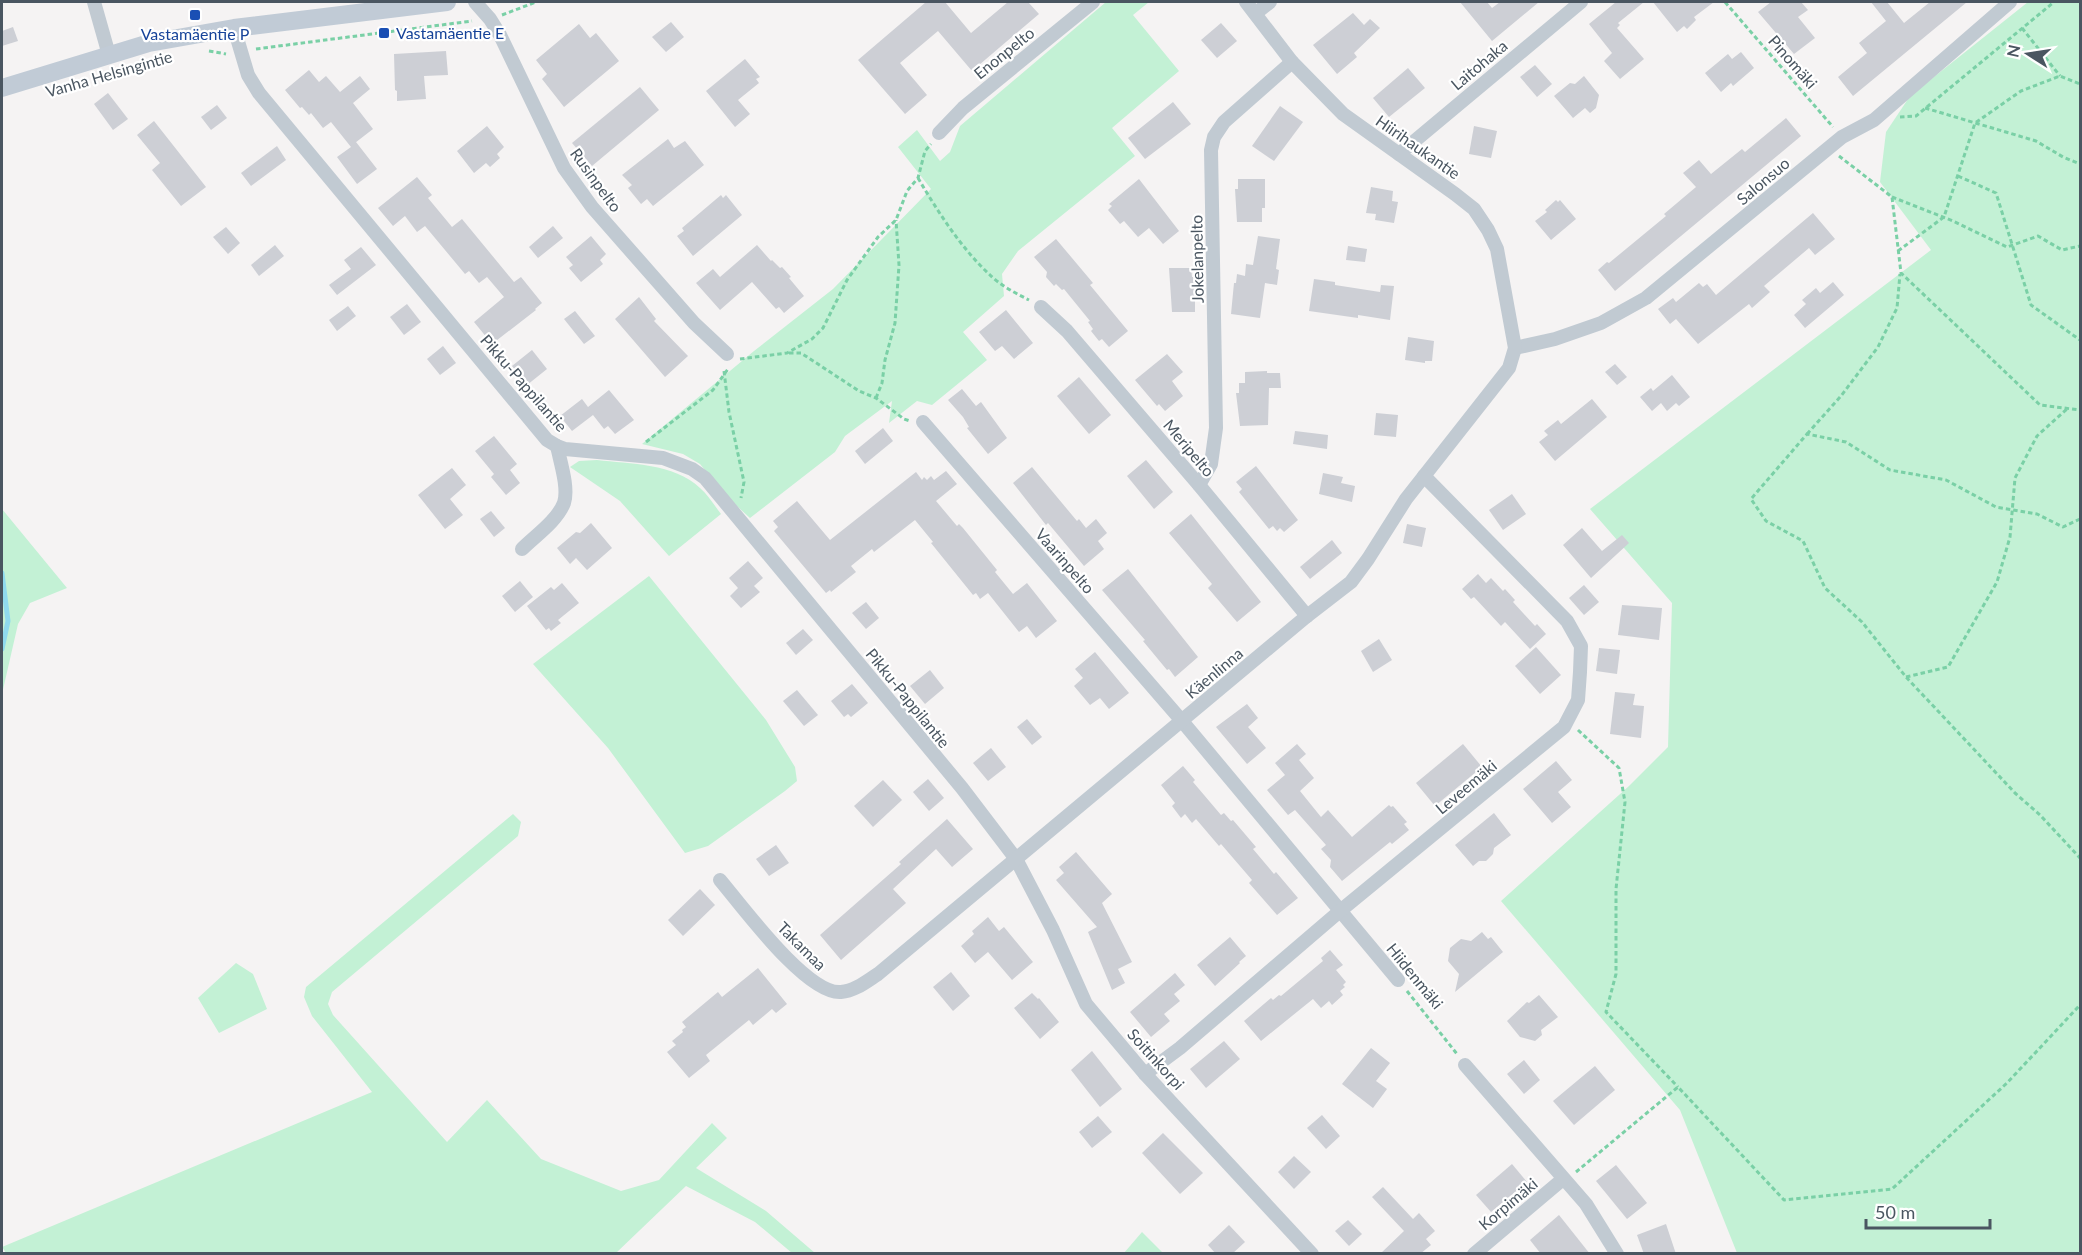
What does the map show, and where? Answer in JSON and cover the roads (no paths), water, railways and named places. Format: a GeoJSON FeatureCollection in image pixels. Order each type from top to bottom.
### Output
{"type":"FeatureCollection","features":[{"type":"Feature","properties":{"kind":"street"},"geometry":{"type":"LineString","coordinates":[[94,2],[109,55]]}},
{"type":"Feature","properties":{"kind":"street","name":"Vanha Helsingintie"},"geometry":{"type":"LineString","coordinates":[[2,88],[149,43],[234,28],[447,2]]}},
{"type":"Feature","properties":{"kind":"street","name":"Rusinpelto"},"geometry":{"type":"LineString","coordinates":[[475,2],[490,19],[564,168],[592,207],[694,323],[727,354]]}},
{"type":"Feature","properties":{"kind":"street","name":"Enonpelto"},"geometry":{"type":"LineString","coordinates":[[939,134],[963,108],[1093,2]]}},
{"type":"Feature","properties":{"kind":"street","name":"Hiirihaukantie"},"geometry":{"type":"LineString","coordinates":[[1246,2],[1292,62],[1343,114],[1474,209],[1497,249],[1515,348]]}},
{"type":"Feature","properties":{"kind":"street"},"geometry":{"type":"LineString","coordinates":[[1256,13],[1270,2]]}},
{"type":"Feature","properties":{"kind":"street","name":"Laitohaka"},"geometry":{"type":"LineString","coordinates":[[1399,154],[1581,2]]}},
{"type":"Feature","properties":{"kind":"street","name":"Salonsuo"},"geometry":{"type":"LineString","coordinates":[[1515,348],[1555,339],[1601,323],[1646,298],[1842,137],[1874,120],[2010,2]]}},
{"type":"Feature","properties":{"kind":"street","name":"Pikku-Pappilantie"},"geometry":{"type":"LineString","coordinates":[[234,28],[248,75],[260,93],[547,440],[565,449],[663,458],[692,469],[705,478],[955,780],[1016,859]]}},
{"type":"Feature","properties":{"kind":"street","name":"Jokelanpelto"},"geometry":{"type":"LineString","coordinates":[[1199,485],[1211,464],[1216,428],[1211,150],[1214,136],[1224,122],[1292,62]]}},
{"type":"Feature","properties":{"kind":"street","name":"Meripelto"},"geometry":{"type":"LineString","coordinates":[[1041,307],[1067,331],[1307,616]]}},
{"type":"Feature","properties":{"kind":"street","name":"Käenlinna"},"geometry":{"type":"LineString","coordinates":[[878,974],[1307,616],[1351,582],[1406,499],[1509,368],[1515,348]]}},
{"type":"Feature","properties":{"kind":"street","name":"Vaarinpelto"},"geometry":{"type":"LineString","coordinates":[[923,422],[1182,721]]}},
{"type":"Feature","properties":{"kind":"street"},"geometry":{"type":"LineString","coordinates":[[522,549],[553,519],[564,502],[564,479],[557,446]]}},
{"type":"Feature","properties":{"kind":"street","name":"Leveemäki"},"geometry":{"type":"LineString","coordinates":[[1145,1074],[1180,1048],[1340,911],[1564,727],[1578,700],[1581,646],[1567,621],[1424,476]]}},
{"type":"Feature","properties":{"kind":"street","name":"Hiidenmäki"},"geometry":{"type":"LineString","coordinates":[[1182,721],[1398,980]]}},
{"type":"Feature","properties":{"kind":"street","name":"Soitinkorpi"},"geometry":{"type":"LineString","coordinates":[[1016,859],[1053,930],[1086,1004],[1145,1074],[1312,1254]]}},
{"type":"Feature","properties":{"kind":"street","name":"Takamaa"},"geometry":{"type":"LineString","coordinates":[[720,880],[790,962],[814,983],[826,990],[840,992],[860,986],[878,974]]}},
{"type":"Feature","properties":{"kind":"street"},"geometry":{"type":"LineString","coordinates":[[1465,1065],[1586,1204],[1617,1254]]}},
{"type":"Feature","properties":{"kind":"street","name":"Korpimäki"},"geometry":{"type":"LineString","coordinates":[[1474,1254],[1564,1180]]}},
{"type":"Feature","properties":{"kind":"waterway"},"geometry":{"type":"LineString","coordinates":[[2,573],[8,621],[2,649]]}},
{"type":"Feature","properties":{"kind":"place","name":"Vastamäentie P"},"geometry":{"type":"Point","coordinates":[195,15]}},
{"type":"Feature","properties":{"kind":"place","name":"Vastamäentie E"},"geometry":{"type":"Point","coordinates":[384,33]}}]}
